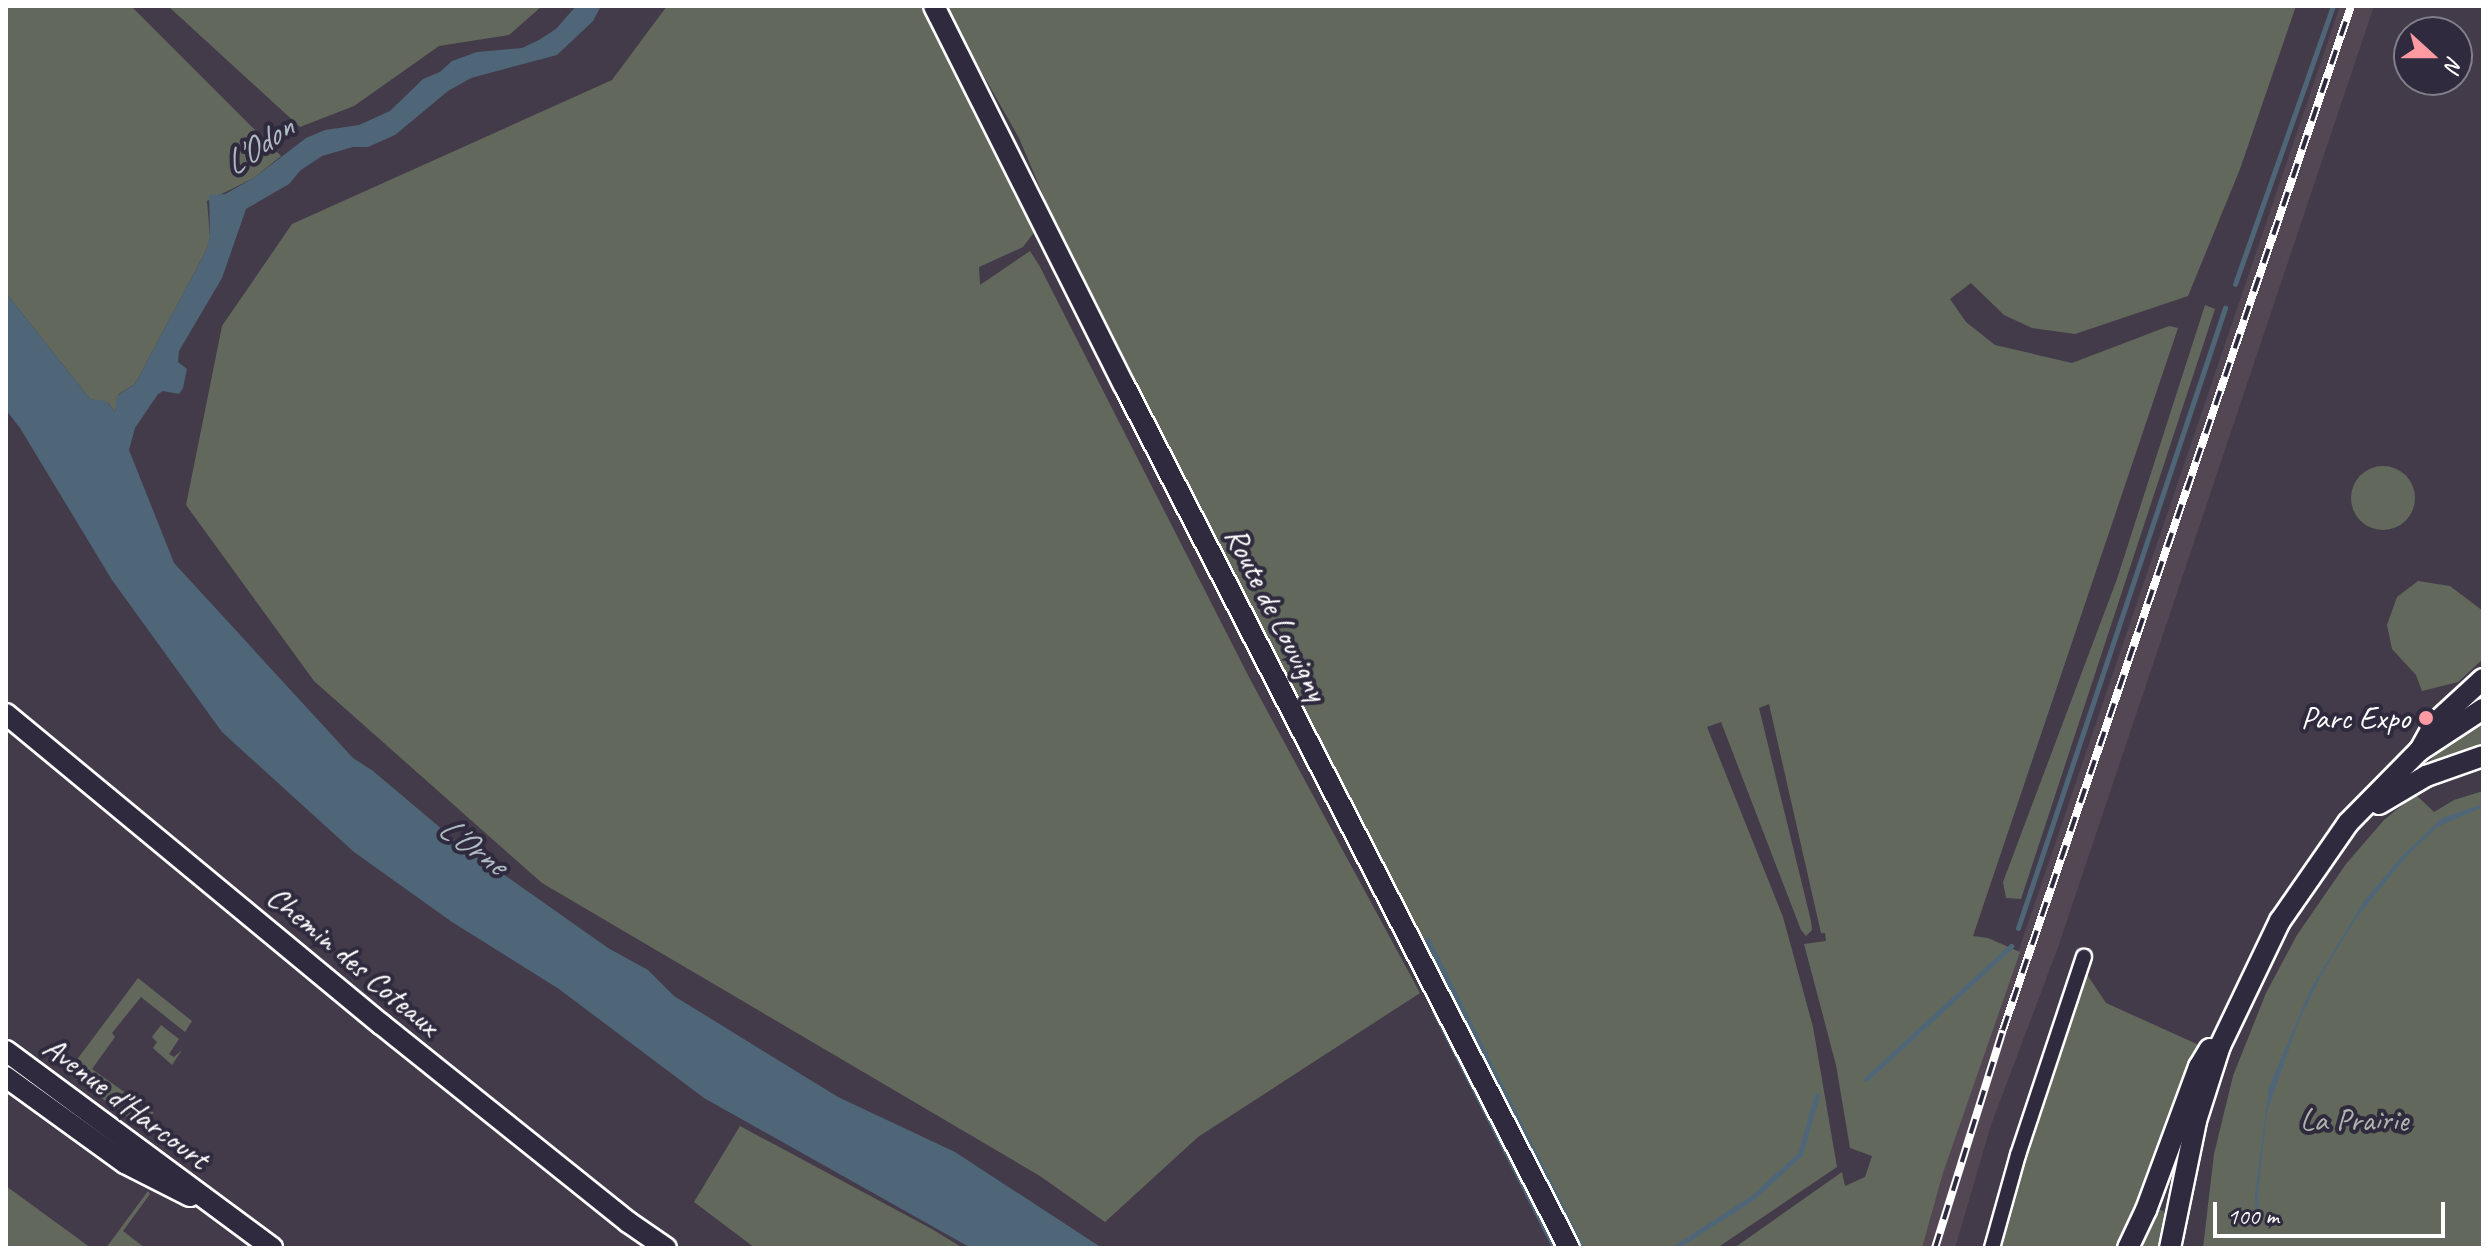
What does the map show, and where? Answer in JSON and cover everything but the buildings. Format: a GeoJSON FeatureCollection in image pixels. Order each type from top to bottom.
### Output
{"type":"FeatureCollection","features":[{"type":"Feature","properties":{"kind":"street","name":"Route de Louvigny"},"geometry":{"type":"LineString","coordinates":[[934,6],[1124,385],[1569,1248]]}},
{"type":"Feature","properties":{"kind":"street"},"geometry":{"type":"LineString","coordinates":[[2419,751],[2435,723],[2483,679]]}},
{"type":"Feature","properties":{"kind":"street"},"geometry":{"type":"LineString","coordinates":[[2462,725],[2483,692]]}},
{"type":"Feature","properties":{"kind":"street"},"geometry":{"type":"LineString","coordinates":[[2128,1248],[2146,1210],[2199,1067],[2234,1013],[2280,921],[2348,823],[2419,751],[2483,709]]}},
{"type":"Feature","properties":{"kind":"street","name":"Chemin des Coteaux"},"geometry":{"type":"LineString","coordinates":[[6,714],[381,1024],[628,1222],[666,1248]]}},
{"type":"Feature","properties":{"kind":"street"},"geometry":{"type":"LineString","coordinates":[[2348,823],[2426,776],[2483,756]]}},
{"type":"Feature","properties":{"kind":"street"},"geometry":{"type":"LineString","coordinates":[[1992,1248],[2018,1155],[2084,957]]}},
{"type":"Feature","properties":{"kind":"street"},"geometry":{"type":"LineString","coordinates":[[2170,1248],[2196,1121],[2234,1013]]}},
{"type":"Feature","properties":{"kind":"street","name":"Avenue d'Harcourt"},"geometry":{"type":"LineString","coordinates":[[6,1051],[272,1248]]}},
{"type":"Feature","properties":{"kind":"street","name":"Avenue d'Harcourt"},"geometry":{"type":"LineString","coordinates":[[6,1077],[125,1163],[171,1189],[209,1204]]}},
{"type":"Feature","properties":{"kind":"street"},"geometry":{"type":"LineString","coordinates":[[2181,1193],[2188,1214],[2183,1248]]}},
{"type":"Feature","properties":{"kind":"shaded area"},"geometry":{"type":"Polygon","coordinates":[[[2340,6],[2374,6],[2057,950],[1991,1125],[1955,1248],[1922,1248],[1943,1173],[2340,6]]]}},
{"type":"Feature","properties":{"kind":"green space"},"geometry":{"type":"Polygon","coordinates":[[[6,6],[131,6],[281,156],[254,178],[207,201],[210,237],[206,251],[135,384],[119,394],[115,412],[108,403],[90,399],[6,293],[6,6]]]}},
{"type":"Feature","properties":{"kind":"green space"},"geometry":{"type":"Polygon","coordinates":[[[168,6],[542,6],[509,35],[439,46],[354,106],[300,127],[168,6]]]}},
{"type":"Feature","properties":{"kind":"green space"},"geometry":{"type":"Polygon","coordinates":[[[667,6],[921,6],[1035,231],[1023,247],[979,267],[980,285],[1030,251],[1039,265],[1250,679],[1420,993],[1198,1137],[1105,1222],[1040,1176],[542,883],[314,681],[186,505],[222,326],[292,224],[612,80],[667,6]]]}},
{"type":"Feature","properties":{"kind":"green space"},"geometry":{"type":"Polygon","coordinates":[[[944,6],[2296,6],[2240,169],[2188,296],[2075,334],[2032,328],[2004,315],[1971,283],[1950,299],[1966,322],[1995,345],[2072,363],[2169,326],[2178,328],[1973,936],[1988,938],[2020,952],[1943,1173],[1922,1248],[1734,1248],[1842,1172],[1845,1186],[1865,1177],[1872,1156],[1850,1148],[1836,1065],[1804,944],[1826,941],[1825,933],[1821,933],[1769,704],[1759,708],[1811,921],[1812,930],[1806,936],[1801,930],[1721,722],[1707,727],[1783,917],[1813,1027],[1837,1167],[1717,1248],[1575,1248],[1387,868],[1060,235],[1019,138],[944,6]]]}},
{"type":"Feature","properties":{"kind":"green space"},"geometry":{"type":"Polygon","coordinates":[[[2205,305],[2215,309],[2021,899],[2006,898],[2003,882],[2117,579],[2205,305]]]}},
{"type":"Feature","properties":{"kind":"green space"},"geometry":{"type":"Polygon","coordinates":[[[2383,466],[2401,472],[2409,480],[2415,498],[2409,516],[2401,524],[2383,530],[2365,524],[2357,516],[2351,498],[2357,480],[2365,472],[2383,466]]]}},
{"type":"Feature","properties":{"kind":"green space"},"geometry":{"type":"Polygon","coordinates":[[[2418,581],[2450,586],[2483,611],[2483,659],[2458,682],[2422,691],[2416,675],[2392,649],[2387,625],[2397,597],[2418,581]]]}},
{"type":"Feature","properties":{"kind":"green space"},"geometry":{"type":"Polygon","coordinates":[[[2483,716],[2483,751],[2421,769],[2440,751],[2483,716]]]}},
{"type":"Feature","properties":{"kind":"green space","name":"La Prairie"},"geometry":{"type":"Polygon","coordinates":[[[2483,791],[2483,1248],[2203,1248],[2214,1154],[2233,1076],[2266,993],[2297,935],[2346,864],[2384,820],[2405,803],[2416,795],[2434,812],[2454,800],[2483,791]]]}},
{"type":"Feature","properties":{"kind":"green space"},"geometry":{"type":"Polygon","coordinates":[[[2086,973],[2106,1003],[2199,1045],[2119,1248],[2001,1248],[2002,1226],[2086,973]]]}},
{"type":"Feature","properties":{"kind":"green space"},"geometry":{"type":"Polygon","coordinates":[[[138,978],[192,1021],[185,1032],[141,997],[112,1033],[115,1037],[92,1069],[154,1113],[146,1118],[135,1110],[129,1118],[67,1073],[138,978]]]}},
{"type":"Feature","properties":{"kind":"green space"},"geometry":{"type":"Polygon","coordinates":[[[161,1025],[179,1039],[169,1054],[174,1057],[182,1050],[172,1065],[153,1048],[157,1042],[152,1037],[161,1025]]]}},
{"type":"Feature","properties":{"kind":"green space"},"geometry":{"type":"Polygon","coordinates":[[[740,1126],[963,1248],[755,1248],[694,1202],[740,1126]]]}},
{"type":"Feature","properties":{"kind":"green space"},"geometry":{"type":"Polygon","coordinates":[[[6,1186],[91,1248],[6,1248],[6,1186]]]}},
{"type":"Feature","properties":{"kind":"green space"},"geometry":{"type":"Polygon","coordinates":[[[148,1191],[150,1194],[123,1231],[145,1248],[106,1248],[148,1191]]]}},
{"type":"Feature","properties":{"kind":"green space"},"geometry":{"type":"Polygon","coordinates":[[[2157,1209],[2164,1211],[2163,1248],[2138,1248],[2157,1209]]]}},
{"type":"Feature","properties":{"kind":"water"},"geometry":{"type":"Polygon","coordinates":[[[576,6],[601,6],[593,21],[557,55],[471,78],[448,91],[395,135],[368,147],[353,147],[322,156],[301,170],[289,184],[246,209],[222,278],[179,351],[178,362],[187,369],[183,388],[179,394],[163,391],[158,394],[135,428],[129,450],[174,563],[353,758],[373,771],[456,841],[608,948],[648,970],[674,996],[838,1097],[955,1152],[1102,1248],[971,1248],[704,1098],[559,989],[452,922],[354,852],[222,732],[112,580],[6,410],[6,293],[90,399],[106,401],[115,412],[117,396],[135,384],[206,251],[210,236],[209,195],[225,194],[254,178],[306,138],[325,130],[359,125],[390,111],[423,79],[440,72],[452,61],[477,52],[522,48],[539,40],[556,29],[576,6]]]}},
{"type":"Feature","properties":{"kind":"water"},"geometry":{"type":"Polygon","coordinates":[[[2483,804],[2483,807],[2437,827],[2406,857],[2357,917],[2322,974],[2298,1023],[2267,1112],[2258,1194],[2259,1222],[2256,1221],[2255,1194],[2269,1087],[2310,990],[2364,901],[2403,855],[2442,818],[2483,804]]]}},
{"type":"Feature","properties":{"kind":"waterway"},"geometry":{"type":"LineString","coordinates":[[2235,284],[2333,6]]}},
{"type":"Feature","properties":{"kind":"waterway"},"geometry":{"type":"LineString","coordinates":[[2018,928],[2225,308]]}},
{"type":"Feature","properties":{"kind":"waterway"},"geometry":{"type":"LineString","coordinates":[[1427,939],[1582,1248]]}},
{"type":"Feature","properties":{"kind":"waterway"},"geometry":{"type":"LineString","coordinates":[[1866,1079],[2011,946]]}},
{"type":"Feature","properties":{"kind":"waterway"},"geometry":{"type":"LineString","coordinates":[[1434,1011],[1555,1248]]}},
{"type":"Feature","properties":{"kind":"waterway"},"geometry":{"type":"LineString","coordinates":[[1674,1248],[1753,1197],[1800,1154],[1817,1095]]}},
{"type":"Feature","properties":{"kind":"railway"},"geometry":{"type":"LineString","coordinates":[[1935,1248],[2003,1030],[2351,6]]}},
{"type":"Feature","properties":{"kind":"place","name":"Parc Expo"},"geometry":{"type":"Point","coordinates":[2426,718]}},
{"type":"Feature","properties":{"kind":"water label","name":"L'Odon"},"geometry":{"type":"Point","coordinates":[258,145]}},
{"type":"Feature","properties":{"kind":"water label","name":"L'Orne"},"geometry":{"type":"Point","coordinates":[473,845]}}]}
